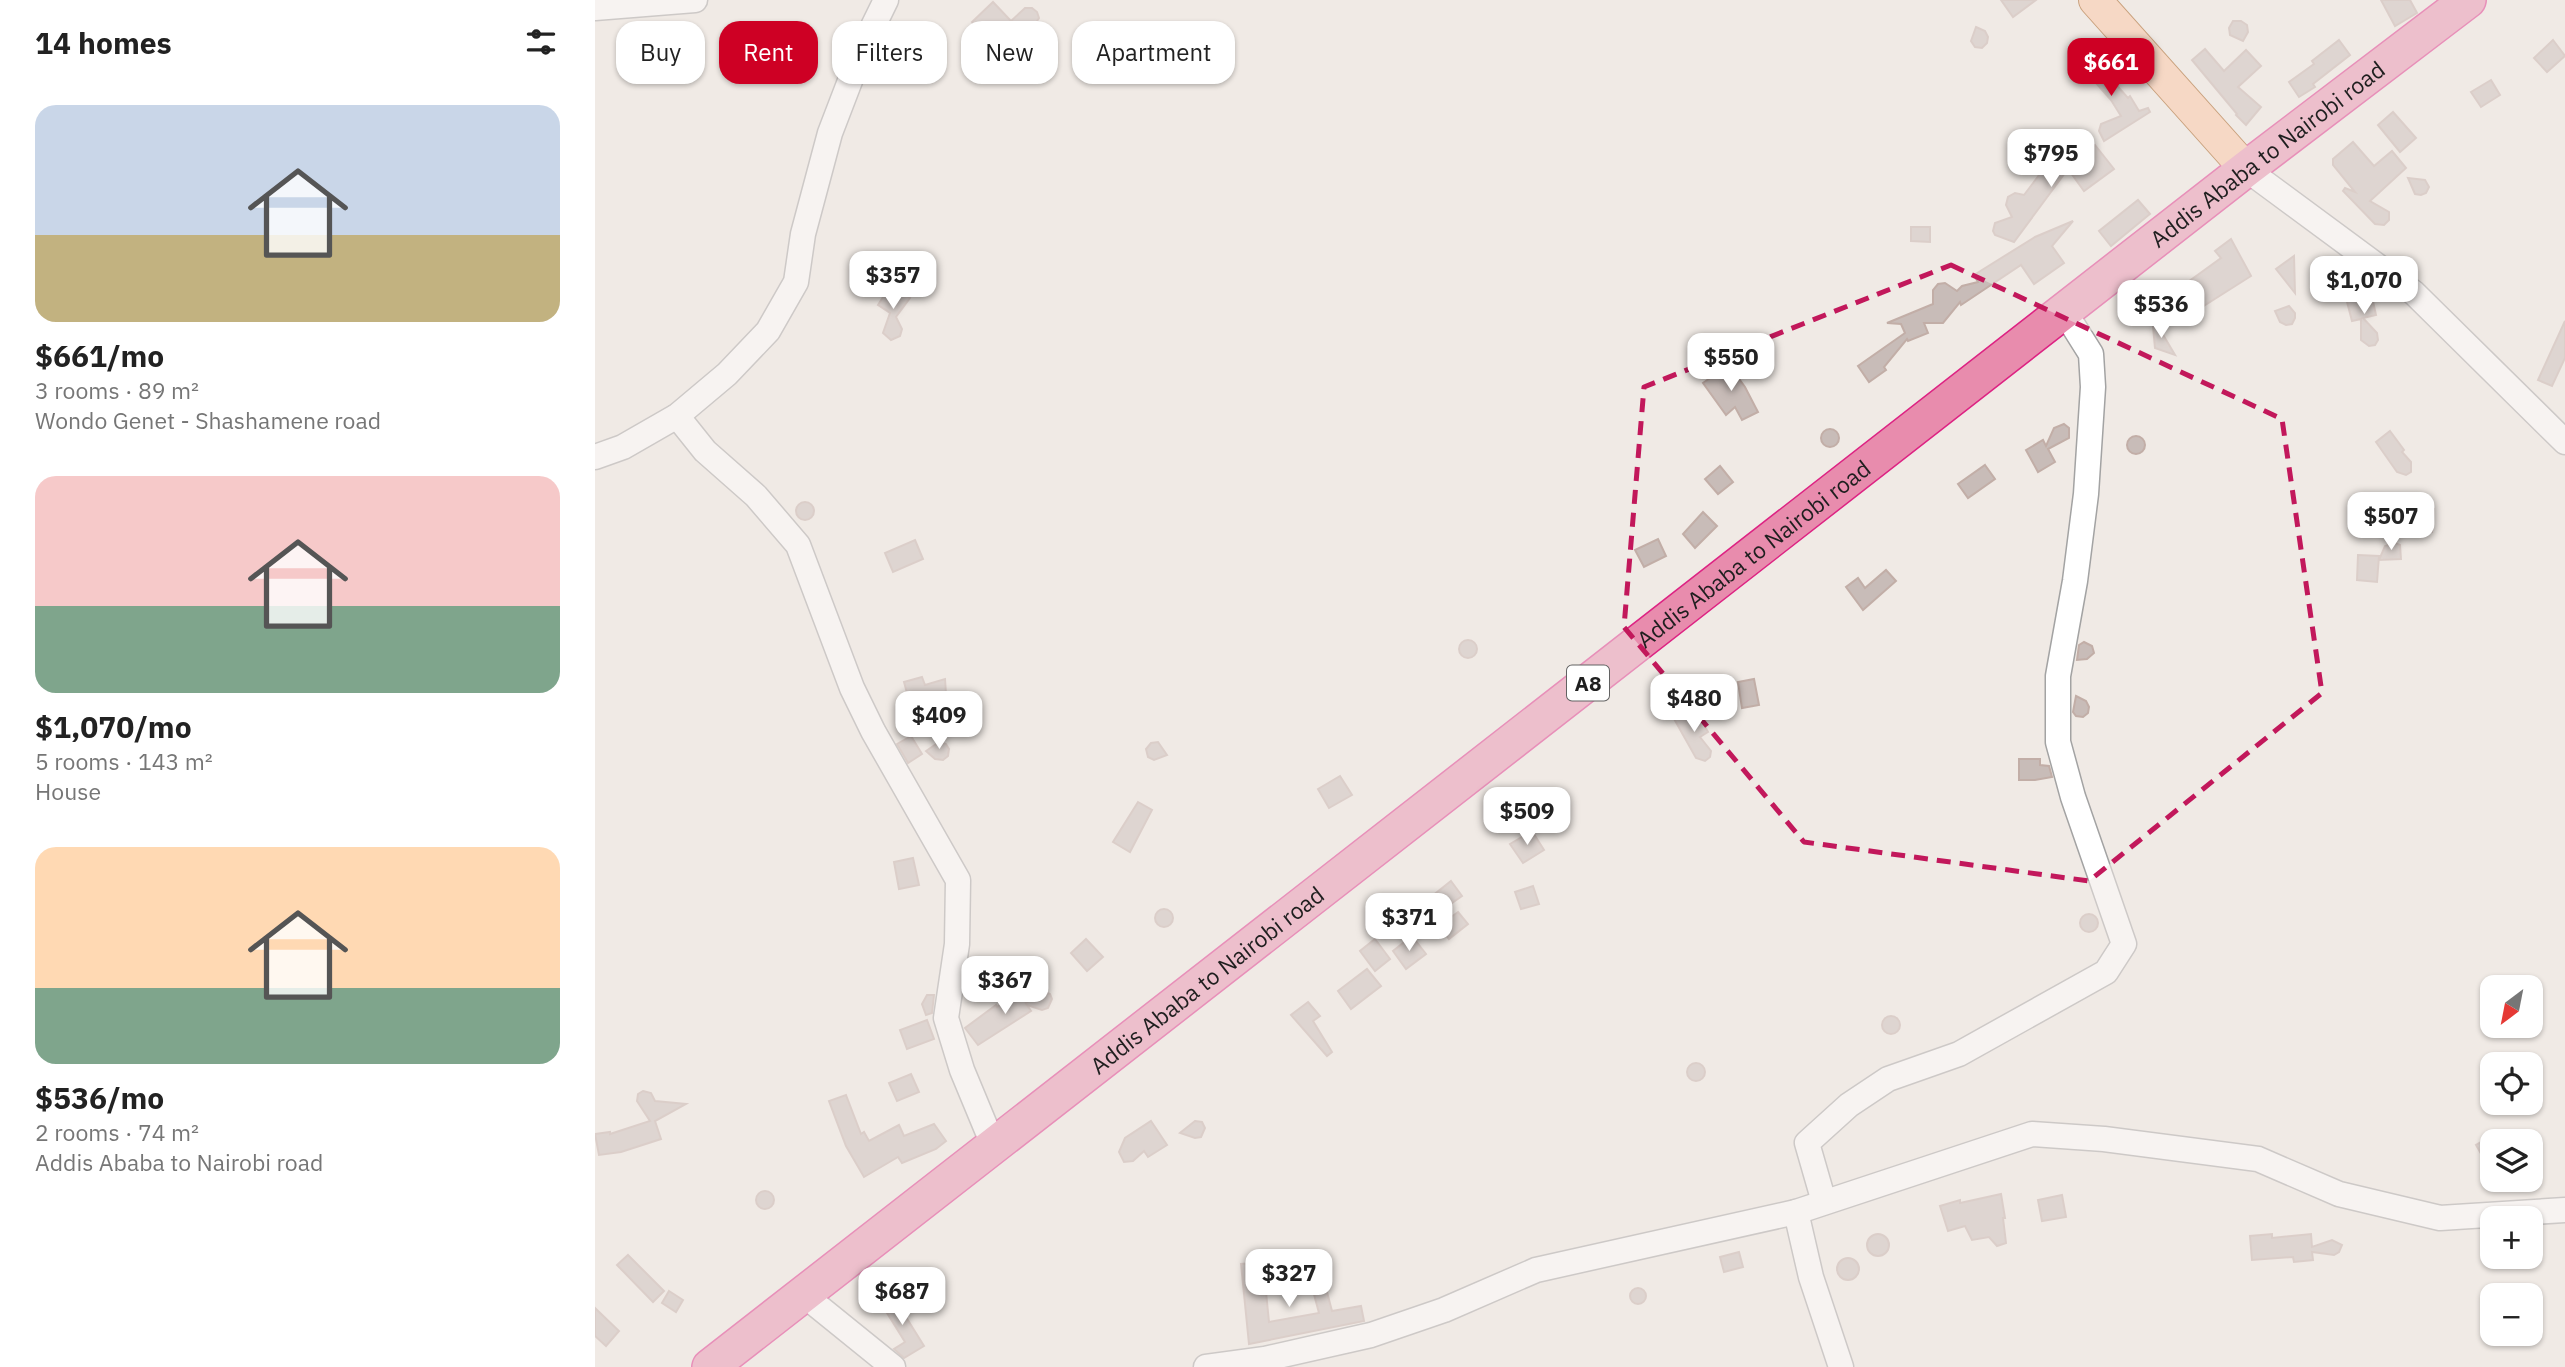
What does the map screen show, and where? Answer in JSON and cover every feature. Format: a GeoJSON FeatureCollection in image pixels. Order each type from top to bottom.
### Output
{"type":"FeatureCollection","features":[{"type":"Feature","properties":{"kind":"highway","name":"Addis Ababa to Nairobi road"},"geometry":{"type":"LineString","coordinates":[[710,1367],[2246,169],[2468,0]]}},
{"type":"Feature","properties":{"kind":"main road"},"geometry":{"type":"LineString","coordinates":[[2095,0],[2246,169]]}},
{"type":"Feature","properties":{"kind":"street"},"geometry":{"type":"LineString","coordinates":[[595,8],[695,0]]}},
{"type":"Feature","properties":{"kind":"street"},"geometry":{"type":"LineString","coordinates":[[595,457],[624,447],[677,416],[727,374],[768,331],[796,282],[803,233],[830,134],[863,47],[886,0]]}},
{"type":"Feature","properties":{"kind":"street"},"geometry":{"type":"LineString","coordinates":[[2246,169],[2414,293],[2565,442]]}},
{"type":"Feature","properties":{"kind":"street"},"geometry":{"type":"LineString","coordinates":[[1825,1202],[1807,1143],[1849,1105],[1888,1079],[1959,1054],[2106,972],[2124,944],[2073,797],[2057,742],[2057,676],[2086,494],[2093,387],[2091,354],[2064,311]]}},
{"type":"Feature","properties":{"kind":"street"},"geometry":{"type":"LineString","coordinates":[[677,416],[705,451],[756,496],[799,545],[852,688],[873,731],[958,880],[957,944],[946,1018],[962,1070],[993,1147]]}},
{"type":"Feature","properties":{"kind":"street"},"geometry":{"type":"LineString","coordinates":[[1206,1367],[1265,1359],[1371,1335],[1444,1310],[1536,1270],[1796,1212],[2032,1134],[2104,1139],[2258,1159],[2339,1194],[2440,1218],[2565,1210]]}},
{"type":"Feature","properties":{"kind":"street"},"geometry":{"type":"LineString","coordinates":[[1796,1212],[1811,1276],[1841,1367]]}},
{"type":"Feature","properties":{"kind":"street"},"geometry":{"type":"LineString","coordinates":[[804,1295],[893,1367]]}},
{"type":"Feature","properties":{"kind":"highlighted area"},"geometry":{"type":"Polygon","coordinates":[[[1951,265],[2282,419],[2322,693],[2089,881],[1804,842],[1624,627],[1644,387],[1951,265]]]}},
{"type":"Feature","properties":{"kind":"building"},"geometry":{"type":"Polygon","coordinates":[[[2001,0],[2036,0],[2013,17],[2001,0]]]}},
{"type":"Feature","properties":{"kind":"building"},"geometry":{"type":"Polygon","coordinates":[[[2381,0],[2410,0],[2417,13],[2395,26],[2381,0]]]}},
{"type":"Feature","properties":{"kind":"building"},"geometry":{"type":"Polygon","coordinates":[[[993,2],[1011,21],[973,21],[993,2]]]}},
{"type":"Feature","properties":{"kind":"building"},"geometry":{"type":"Polygon","coordinates":[[[1025,8],[1032,8],[1039,18],[1037,21],[1011,21],[1025,8]]]}},
{"type":"Feature","properties":{"kind":"building"},"geometry":{"type":"Polygon","coordinates":[[[2233,21],[2241,21],[2247,25],[2248,32],[2243,41],[2230,35],[2229,28],[2233,21]]]}},
{"type":"Feature","properties":{"kind":"building"},"geometry":{"type":"Polygon","coordinates":[[[1976,27],[1985,31],[1988,37],[1982,48],[1975,47],[1971,41],[1976,27]]]}},
{"type":"Feature","properties":{"kind":"building"},"geometry":{"type":"Polygon","coordinates":[[[2339,40],[2350,55],[2313,84],[2315,87],[2299,97],[2289,82],[2314,64],[2312,61],[2339,40]]]}},
{"type":"Feature","properties":{"kind":"building"},"geometry":{"type":"Polygon","coordinates":[[[2553,40],[2565,56],[2547,72],[2534,58],[2553,40]]]}},
{"type":"Feature","properties":{"kind":"building"},"geometry":{"type":"Polygon","coordinates":[[[2084,49],[2128,98],[2130,96],[2139,111],[2148,108],[2150,112],[2104,141],[2099,131],[2101,124],[2121,116],[2111,100],[2074,58],[2084,49]]]}},
{"type":"Feature","properties":{"kind":"building"},"geometry":{"type":"Polygon","coordinates":[[[2205,49],[2224,71],[2246,50],[2261,66],[2238,87],[2261,107],[2246,125],[2192,60],[2205,49]]]}},
{"type":"Feature","properties":{"kind":"building"},"geometry":{"type":"Polygon","coordinates":[[[2491,80],[2500,95],[2481,107],[2471,92],[2491,80]]]}},
{"type":"Feature","properties":{"kind":"building"},"geometry":{"type":"Polygon","coordinates":[[[2393,112],[2416,138],[2400,152],[2378,125],[2393,112]]]}},
{"type":"Feature","properties":{"kind":"building"},"geometry":{"type":"Polygon","coordinates":[[[2353,142],[2374,166],[2392,151],[2406,168],[2370,201],[2389,212],[2389,220],[2384,225],[2375,224],[2343,191],[2345,188],[2355,192],[2333,165],[2333,159],[2353,142]]]}},
{"type":"Feature","properties":{"kind":"building"},"geometry":{"type":"Polygon","coordinates":[[[2095,145],[2114,169],[2084,191],[2068,169],[2014,242],[1995,235],[1995,223],[2012,217],[2006,205],[2008,197],[2015,193],[2024,195],[2049,162],[2057,166],[2095,145]]]}},
{"type":"Feature","properties":{"kind":"building"},"geometry":{"type":"Polygon","coordinates":[[[2408,178],[2425,180],[2429,187],[2426,193],[2415,194],[2408,178]]]}},
{"type":"Feature","properties":{"kind":"building"},"geometry":{"type":"Polygon","coordinates":[[[2138,200],[2150,214],[2111,246],[2099,231],[2138,200]]]}},
{"type":"Feature","properties":{"kind":"building"},"geometry":{"type":"Polygon","coordinates":[[[2073,221],[2052,246],[2064,263],[2034,284],[2021,265],[1961,305],[1960,302],[1943,323],[1924,323],[1928,333],[1908,341],[1907,339],[1884,367],[1886,370],[1869,382],[1858,366],[1905,333],[1901,324],[1887,323],[1933,304],[1933,290],[1938,284],[1945,283],[1957,291],[1962,286],[1978,282],[1974,275],[2035,237],[2073,221]]]}},
{"type":"Feature","properties":{"kind":"building"},"geometry":{"type":"Polygon","coordinates":[[[1911,227],[1930,227],[1930,242],[1911,241],[1911,227]]]}},
{"type":"Feature","properties":{"kind":"building"},"geometry":{"type":"Polygon","coordinates":[[[2231,239],[2251,276],[2191,314],[2184,314],[2170,295],[2221,258],[2215,251],[2231,239]]]}},
{"type":"Feature","properties":{"kind":"building"},"geometry":{"type":"Polygon","coordinates":[[[2294,256],[2295,293],[2276,269],[2294,256]]]}},
{"type":"Feature","properties":{"kind":"building"},"geometry":{"type":"Polygon","coordinates":[[[891,285],[910,298],[896,317],[902,329],[900,336],[891,340],[883,333],[890,313],[878,305],[891,285]]]}},
{"type":"Feature","properties":{"kind":"building"},"geometry":{"type":"Polygon","coordinates":[[[2371,292],[2376,315],[2363,318],[2377,333],[2378,340],[2375,345],[2369,346],[2361,340],[2361,319],[2352,321],[2346,298],[2371,292]]]}},
{"type":"Feature","properties":{"kind":"building"},"geometry":{"type":"Polygon","coordinates":[[[2289,306],[2295,313],[2295,318],[2292,324],[2286,325],[2280,322],[2275,311],[2289,306]]]}},
{"type":"Feature","properties":{"kind":"building"},"geometry":{"type":"Polygon","coordinates":[[[2152,316],[2175,355],[2155,348],[2152,316]]]}},
{"type":"Feature","properties":{"kind":"building"},"geometry":{"type":"Polygon","coordinates":[[[2565,321],[2565,358],[2552,386],[2538,380],[2565,321]]]}},
{"type":"Feature","properties":{"kind":"building"},"geometry":{"type":"Polygon","coordinates":[[[1729,365],[1758,412],[1742,420],[1735,407],[1726,415],[1703,383],[1729,365]]]}},
{"type":"Feature","properties":{"kind":"building"},"geometry":{"type":"Polygon","coordinates":[[[2064,424],[2069,428],[2069,438],[2048,449],[2055,462],[2038,472],[2026,450],[2043,440],[2046,446],[2054,428],[2064,424]]]}},
{"type":"Feature","properties":{"kind":"building"},"geometry":{"type":"Polygon","coordinates":[[[1826,429],[1834,429],[1839,438],[1837,445],[1826,447],[1821,442],[1821,434],[1826,429]]]}},
{"type":"Feature","properties":{"kind":"building"},"geometry":{"type":"Polygon","coordinates":[[[2390,431],[2411,462],[2411,472],[2406,475],[2397,472],[2376,442],[2390,431]]]}},
{"type":"Feature","properties":{"kind":"building"},"geometry":{"type":"Polygon","coordinates":[[[2136,436],[2142,439],[2145,445],[2142,451],[2136,454],[2130,451],[2127,445],[2130,439],[2136,436]]]}},
{"type":"Feature","properties":{"kind":"building"},"geometry":{"type":"Polygon","coordinates":[[[1985,465],[1995,479],[1968,498],[1958,484],[1985,465]]]}},
{"type":"Feature","properties":{"kind":"building"},"geometry":{"type":"Polygon","coordinates":[[[1720,466],[1733,482],[1718,494],[1705,479],[1720,466]]]}},
{"type":"Feature","properties":{"kind":"building"},"geometry":{"type":"Polygon","coordinates":[[[805,502],[811,505],[814,511],[811,517],[805,520],[799,517],[796,511],[799,505],[805,502]]]}},
{"type":"Feature","properties":{"kind":"building"},"geometry":{"type":"Polygon","coordinates":[[[2414,507],[2434,509],[2432,532],[2412,531],[2414,507]]]}},
{"type":"Feature","properties":{"kind":"building"},"geometry":{"type":"Polygon","coordinates":[[[1703,512],[1717,526],[1695,548],[1683,534],[1703,512]]]}},
{"type":"Feature","properties":{"kind":"building"},"geometry":{"type":"Polygon","coordinates":[[[1658,539],[1666,556],[1644,567],[1635,550],[1658,539]]]}},
{"type":"Feature","properties":{"kind":"building"},"geometry":{"type":"Polygon","coordinates":[[[915,540],[923,559],[893,572],[885,553],[915,540]]]}},
{"type":"Feature","properties":{"kind":"building"},"geometry":{"type":"Polygon","coordinates":[[[2395,543],[2400,545],[2401,559],[2379,560],[2385,546],[2395,543]]]}},
{"type":"Feature","properties":{"kind":"building"},"geometry":{"type":"Polygon","coordinates":[[[2358,555],[2379,556],[2377,582],[2357,580],[2358,555]]]}},
{"type":"Feature","properties":{"kind":"building"},"geometry":{"type":"Polygon","coordinates":[[[1886,570],[1896,581],[1863,610],[1846,587],[1858,578],[1865,588],[1886,570]]]}},
{"type":"Feature","properties":{"kind":"building"},"geometry":{"type":"Polygon","coordinates":[[[1468,640],[1474,643],[1477,649],[1474,655],[1468,658],[1462,655],[1459,649],[1462,643],[1468,640]]]}},
{"type":"Feature","properties":{"kind":"building"},"geometry":{"type":"Polygon","coordinates":[[[2084,642],[2092,646],[2094,653],[2087,659],[2077,660],[2079,645],[2084,642]]]}},
{"type":"Feature","properties":{"kind":"building"},"geometry":{"type":"Polygon","coordinates":[[[922,677],[925,685],[945,679],[946,694],[910,704],[904,682],[922,677]]]}},
{"type":"Feature","properties":{"kind":"building"},"geometry":{"type":"Polygon","coordinates":[[[1754,679],[1759,705],[1742,708],[1738,682],[1754,679]]]}},
{"type":"Feature","properties":{"kind":"building"},"geometry":{"type":"Polygon","coordinates":[[[2076,696],[2086,701],[2089,707],[2088,713],[2083,717],[2076,716],[2073,712],[2076,696]]]}},
{"type":"Feature","properties":{"kind":"building"},"geometry":{"type":"Polygon","coordinates":[[[944,698],[957,699],[962,703],[963,709],[959,715],[953,717],[947,713],[944,698]]]}},
{"type":"Feature","properties":{"kind":"building"},"geometry":{"type":"Polygon","coordinates":[[[1695,709],[1708,732],[1700,737],[1711,751],[1710,757],[1705,761],[1696,758],[1673,717],[1678,713],[1681,717],[1695,709]]]}},
{"type":"Feature","properties":{"kind":"building"},"geometry":{"type":"Polygon","coordinates":[[[911,736],[922,754],[908,763],[897,744],[911,736]]]}},
{"type":"Feature","properties":{"kind":"building"},"geometry":{"type":"Polygon","coordinates":[[[939,742],[946,744],[949,749],[948,756],[943,760],[935,759],[926,751],[939,742]]]}},
{"type":"Feature","properties":{"kind":"building"},"geometry":{"type":"Polygon","coordinates":[[[1158,742],[1167,755],[1154,760],[1148,757],[1146,749],[1151,743],[1158,742]]]}},
{"type":"Feature","properties":{"kind":"building"},"geometry":{"type":"Polygon","coordinates":[[[2019,759],[2040,759],[2040,765],[2049,766],[2052,777],[2019,780],[2019,759]]]}},
{"type":"Feature","properties":{"kind":"building"},"geometry":{"type":"Polygon","coordinates":[[[1340,776],[1352,795],[1329,808],[1318,789],[1340,776]]]}},
{"type":"Feature","properties":{"kind":"building"},"geometry":{"type":"Polygon","coordinates":[[[1138,802],[1152,810],[1130,852],[1113,842],[1138,802]]]}},
{"type":"Feature","properties":{"kind":"building"},"geometry":{"type":"Polygon","coordinates":[[[1532,831],[1544,850],[1523,863],[1510,844],[1532,831]]]}},
{"type":"Feature","properties":{"kind":"building"},"geometry":{"type":"Polygon","coordinates":[[[913,858],[919,885],[899,889],[894,862],[913,858]]]}},
{"type":"Feature","properties":{"kind":"building"},"geometry":{"type":"Polygon","coordinates":[[[1451,881],[1462,896],[1442,910],[1431,897],[1451,881]]]}},
{"type":"Feature","properties":{"kind":"building"},"geometry":{"type":"Polygon","coordinates":[[[1533,886],[1539,904],[1521,909],[1515,892],[1533,886]]]}},
{"type":"Feature","properties":{"kind":"building"},"geometry":{"type":"Polygon","coordinates":[[[1164,909],[1170,912],[1173,918],[1170,924],[1164,927],[1158,924],[1155,918],[1158,912],[1164,909]]]}},
{"type":"Feature","properties":{"kind":"building"},"geometry":{"type":"Polygon","coordinates":[[[1458,912],[1468,924],[1449,939],[1439,926],[1458,912]]]}},
{"type":"Feature","properties":{"kind":"building"},"geometry":{"type":"Polygon","coordinates":[[[2089,914],[2095,917],[2098,923],[2095,929],[2089,932],[2083,929],[2080,923],[2083,917],[2089,914]]]}},
{"type":"Feature","properties":{"kind":"building"},"geometry":{"type":"Polygon","coordinates":[[[1412,936],[1426,954],[1406,969],[1393,951],[1412,936]]]}},
{"type":"Feature","properties":{"kind":"building"},"geometry":{"type":"Polygon","coordinates":[[[1086,939],[1103,957],[1087,971],[1071,953],[1086,939]]]}},
{"type":"Feature","properties":{"kind":"building"},"geometry":{"type":"Polygon","coordinates":[[[1375,939],[1390,959],[1375,971],[1360,951],[1375,939]]]}},
{"type":"Feature","properties":{"kind":"building"},"geometry":{"type":"Polygon","coordinates":[[[1367,969],[1381,986],[1351,1009],[1338,991],[1367,969]]]}},
{"type":"Feature","properties":{"kind":"building"},"geometry":{"type":"Polygon","coordinates":[[[1042,991],[1050,994],[1052,999],[1048,1008],[1042,1010],[1027,1005],[1031,1011],[978,1045],[965,1028],[1019,992],[1026,1003],[1042,991]]]}},
{"type":"Feature","properties":{"kind":"building"},"geometry":{"type":"Polygon","coordinates":[[[927,995],[934,995],[932,1013],[926,1015],[922,1004],[927,995]]]}},
{"type":"Feature","properties":{"kind":"building"},"geometry":{"type":"Polygon","coordinates":[[[1308,1002],[1320,1016],[1313,1021],[1332,1052],[1327,1056],[1291,1015],[1308,1002]]]}},
{"type":"Feature","properties":{"kind":"building"},"geometry":{"type":"Polygon","coordinates":[[[1891,1016],[1897,1019],[1900,1025],[1897,1031],[1891,1034],[1885,1031],[1882,1025],[1885,1019],[1891,1016]]]}},
{"type":"Feature","properties":{"kind":"building"},"geometry":{"type":"Polygon","coordinates":[[[927,1020],[934,1039],[907,1049],[900,1030],[927,1020]]]}},
{"type":"Feature","properties":{"kind":"building"},"geometry":{"type":"Polygon","coordinates":[[[1696,1063],[1702,1066],[1705,1072],[1702,1078],[1696,1081],[1690,1078],[1687,1072],[1690,1066],[1696,1063]]]}},
{"type":"Feature","properties":{"kind":"building"},"geometry":{"type":"Polygon","coordinates":[[[911,1074],[919,1092],[897,1101],[889,1083],[911,1074]]]}},
{"type":"Feature","properties":{"kind":"building"},"geometry":{"type":"Polygon","coordinates":[[[643,1091],[651,1093],[655,1101],[686,1104],[655,1121],[661,1139],[621,1152],[599,1155],[595,1134],[610,1134],[650,1121],[637,1101],[638,1094],[643,1091]]]}},
{"type":"Feature","properties":{"kind":"building"},"geometry":{"type":"Polygon","coordinates":[[[846,1095],[861,1134],[864,1132],[869,1141],[899,1125],[904,1136],[934,1124],[946,1141],[936,1149],[902,1163],[898,1157],[864,1177],[846,1146],[829,1101],[846,1095]]]}},
{"type":"Feature","properties":{"kind":"building"},"geometry":{"type":"Polygon","coordinates":[[[1151,1121],[1167,1145],[1148,1157],[1144,1151],[1133,1161],[1124,1162],[1119,1152],[1125,1138],[1151,1121]]]}},
{"type":"Feature","properties":{"kind":"building"},"geometry":{"type":"Polygon","coordinates":[[[1195,1121],[1202,1122],[1205,1128],[1201,1137],[1195,1138],[1180,1133],[1195,1121]]]}},
{"type":"Feature","properties":{"kind":"building"},"geometry":{"type":"Polygon","coordinates":[[[761,1191],[769,1191],[774,1200],[772,1207],[761,1209],[756,1204],[756,1196],[761,1191]]]}},
{"type":"Feature","properties":{"kind":"building"},"geometry":{"type":"Polygon","coordinates":[[[2001,1194],[2006,1243],[1997,1246],[1989,1237],[1972,1240],[1965,1226],[1948,1231],[1940,1206],[2001,1194]]]}},
{"type":"Feature","properties":{"kind":"building"},"geometry":{"type":"Polygon","coordinates":[[[2062,1195],[2066,1217],[2042,1221],[2038,1200],[2062,1195]]]}},
{"type":"Feature","properties":{"kind":"building"},"geometry":{"type":"Polygon","coordinates":[[[1878,1234],[1888,1241],[1889,1245],[1882,1255],[1878,1256],[1868,1249],[1867,1245],[1874,1235],[1878,1234]]]}},
{"type":"Feature","properties":{"kind":"building"},"geometry":{"type":"Polygon","coordinates":[[[2272,1234],[2272,1238],[2311,1234],[2312,1247],[2332,1240],[2342,1245],[2334,1255],[2312,1252],[2313,1260],[2294,1262],[2293,1257],[2252,1260],[2250,1236],[2272,1234]]]}},
{"type":"Feature","properties":{"kind":"building"},"geometry":{"type":"Polygon","coordinates":[[[1739,1252],[1743,1267],[1724,1272],[1720,1257],[1739,1252]]]}},
{"type":"Feature","properties":{"kind":"building"},"geometry":{"type":"Polygon","coordinates":[[[628,1255],[664,1291],[653,1302],[617,1265],[628,1255]]]}},
{"type":"Feature","properties":{"kind":"building"},"geometry":{"type":"Polygon","coordinates":[[[1848,1258],[1858,1265],[1859,1269],[1852,1279],[1848,1280],[1838,1273],[1837,1269],[1844,1259],[1848,1258]]]}},
{"type":"Feature","properties":{"kind":"building"},"geometry":{"type":"Polygon","coordinates":[[[1263,1262],[1269,1322],[1319,1313],[1308,1272],[1321,1269],[1332,1311],[1361,1306],[1364,1321],[1249,1344],[1241,1264],[1263,1262]]]}},
{"type":"Feature","properties":{"kind":"building"},"geometry":{"type":"Polygon","coordinates":[[[1638,1288],[1646,1296],[1638,1304],[1630,1296],[1638,1288]]]}},
{"type":"Feature","properties":{"kind":"building"},"geometry":{"type":"Polygon","coordinates":[[[669,1291],[683,1300],[676,1312],[662,1303],[669,1291]]]}},
{"type":"Feature","properties":{"kind":"building"},"geometry":{"type":"Polygon","coordinates":[[[891,1293],[924,1346],[904,1358],[894,1349],[905,1342],[879,1300],[891,1293]]]}},
{"type":"Feature","properties":{"kind":"building"},"geometry":{"type":"Polygon","coordinates":[[[595,1308],[619,1331],[606,1346],[595,1336],[595,1308]]]}}]}
